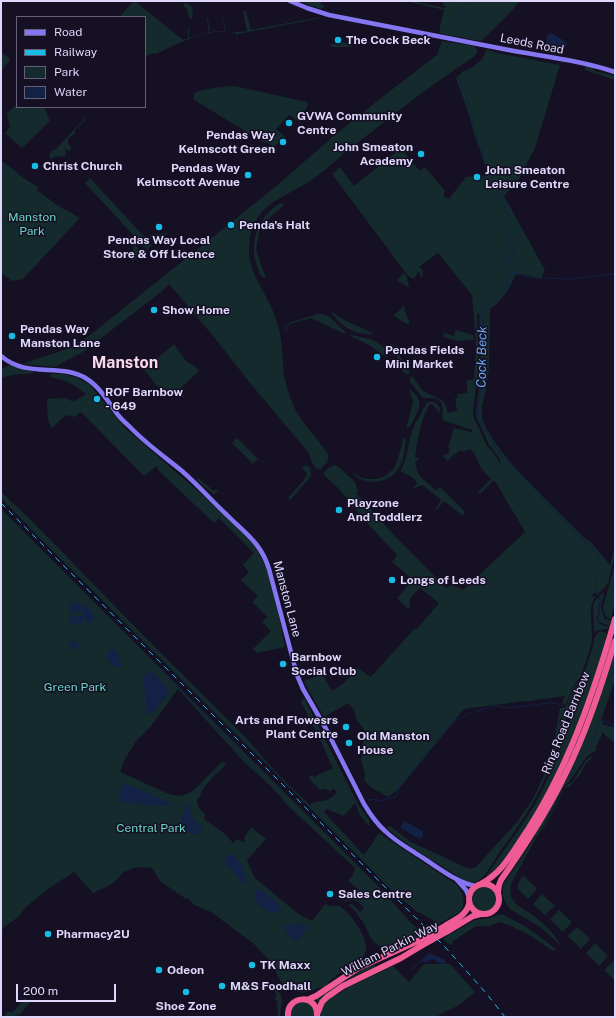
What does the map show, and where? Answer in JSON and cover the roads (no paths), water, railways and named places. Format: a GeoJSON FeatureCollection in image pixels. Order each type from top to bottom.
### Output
{"type":"FeatureCollection","features":[{"type":"Feature","properties":{"kind":"highway","name":"Ring Road Barnbow"},"geometry":{"type":"LineString","coordinates":[[498,893],[501,880],[528,841],[565,775],[588,720],[613,641],[615,620]]}},
{"type":"Feature","properties":{"kind":"highway","name":"Ring Road Barnbow"},"geometry":{"type":"LineString","coordinates":[[478,885],[495,875],[504,866],[541,808],[569,751],[613,641]]}},
{"type":"Feature","properties":{"kind":"highway"},"geometry":{"type":"LineString","coordinates":[[478,885],[490,885],[498,893],[499,902],[497,907],[486,914],[481,914],[474,911],[469,900],[472,889],[478,885]]}},
{"type":"Feature","properties":{"kind":"highway","name":"William Parkin Way"},"geometry":{"type":"LineString","coordinates":[[446,929],[464,914],[467,910],[469,900]]}},
{"type":"Feature","properties":{"kind":"highway","name":"William Parkin Way"},"geometry":{"type":"LineString","coordinates":[[317,1014],[322,1002],[343,986],[396,960],[419,944],[446,929],[473,916],[481,914]]}},
{"type":"Feature","properties":{"kind":"highway","name":"William Parkin Way"},"geometry":{"type":"LineString","coordinates":[[288,1017],[287,1013],[289,1008],[294,1002],[300,999],[307,1000],[316,996],[358,968],[419,944]]}},
{"type":"Feature","properties":{"kind":"highway"},"geometry":{"type":"LineString","coordinates":[[307,1000],[314,1004],[317,1014]]}},
{"type":"Feature","properties":{"kind":"street","name":"Leeds Road"},"geometry":{"type":"LineString","coordinates":[[290,1],[329,16],[615,70]]}},
{"type":"Feature","properties":{"kind":"street","name":"Manston Lane"},"geometry":{"type":"LineString","coordinates":[[1,356],[10,363],[21,367],[69,372],[87,378],[94,384],[120,417],[135,432],[192,480],[256,542],[266,559],[270,570],[297,675],[373,819],[385,832],[456,879],[469,885],[478,885]]}},
{"type":"Feature","properties":{"kind":"street","name":"Manston Lane"},"geometry":{"type":"LineString","coordinates":[[456,879],[466,890],[469,900]]}},
{"type":"Feature","properties":{"kind":"water"},"geometry":{"type":"Polygon","coordinates":[[[551,33],[563,40],[567,46],[557,47],[547,44],[546,40],[548,35],[551,33]]]}},
{"type":"Feature","properties":{"kind":"water"},"geometry":{"type":"Polygon","coordinates":[[[74,603],[87,607],[95,618],[92,621],[87,622],[83,618],[81,624],[72,625],[69,620],[72,616],[79,617],[84,614],[82,611],[70,612],[68,606],[74,603]]]}},
{"type":"Feature","properties":{"kind":"water"},"geometry":{"type":"Polygon","coordinates":[[[70,641],[78,643],[79,645],[76,649],[74,650],[70,648],[70,641]]]}},
{"type":"Feature","properties":{"kind":"water"},"geometry":{"type":"Polygon","coordinates":[[[113,648],[119,655],[120,661],[123,665],[118,668],[107,659],[108,652],[113,648]]]}},
{"type":"Feature","properties":{"kind":"water"},"geometry":{"type":"Polygon","coordinates":[[[151,670],[168,690],[168,694],[154,712],[147,714],[145,709],[146,696],[143,680],[145,675],[151,670]]]}},
{"type":"Feature","properties":{"kind":"water"},"geometry":{"type":"Polygon","coordinates":[[[126,784],[164,800],[169,805],[159,806],[121,802],[120,791],[123,785],[126,784]]]}},
{"type":"Feature","properties":{"kind":"water"},"geometry":{"type":"Polygon","coordinates":[[[190,804],[190,810],[194,820],[202,828],[202,831],[197,834],[192,834],[187,831],[182,821],[182,815],[190,804]]]}},
{"type":"Feature","properties":{"kind":"water"},"geometry":{"type":"Polygon","coordinates":[[[404,821],[423,831],[423,836],[420,839],[401,828],[404,821]]]}},
{"type":"Feature","properties":{"kind":"water"},"geometry":{"type":"Polygon","coordinates":[[[231,854],[235,856],[244,867],[247,886],[232,870],[226,866],[225,858],[231,854]]]}},
{"type":"Feature","properties":{"kind":"water"},"geometry":{"type":"Polygon","coordinates":[[[256,889],[263,891],[270,896],[281,910],[279,912],[269,912],[259,906],[256,900],[256,889]]]}},
{"type":"Feature","properties":{"kind":"water"},"geometry":{"type":"Polygon","coordinates":[[[288,925],[306,925],[307,928],[299,940],[295,941],[290,938],[284,927],[288,925]]]}},
{"type":"Feature","properties":{"kind":"water"},"geometry":{"type":"Polygon","coordinates":[[[429,953],[444,959],[446,964],[439,963],[433,959],[425,963],[422,961],[429,953]]]}},
{"type":"Feature","properties":{"kind":"waterway","name":"Cock Beck"},"geometry":{"type":"LineString","coordinates":[[451,34],[465,1]]}},
{"type":"Feature","properties":{"kind":"waterway","name":"Cock Beck"},"geometry":{"type":"LineString","coordinates":[[448,46],[449,40]]}},
{"type":"Feature","properties":{"kind":"waterway","name":"Cock Beck"},"geometry":{"type":"LineString","coordinates":[[459,78],[472,112],[472,124],[479,148],[482,148],[492,179],[498,183],[498,193],[506,212],[509,213],[506,221],[506,227],[512,229],[512,231],[511,235],[506,236],[507,243],[512,249],[513,257],[506,257],[506,259],[517,265],[518,268],[518,270],[507,277],[506,289],[503,293],[497,297],[493,303],[482,310],[484,344],[483,370],[478,413],[480,421],[501,455],[576,535],[590,545],[599,556],[599,571],[595,578],[596,591],[601,600],[598,621],[610,626]]}},
{"type":"Feature","properties":{"kind":"waterway"},"geometry":{"type":"LineString","coordinates":[[515,273],[533,278]]}},
{"type":"Feature","properties":{"kind":"waterway"},"geometry":{"type":"LineString","coordinates":[[542,278],[571,279],[609,274],[615,275]]}},
{"type":"Feature","properties":{"kind":"waterway"},"geometry":{"type":"LineString","coordinates":[[160,668],[241,755],[256,769]]}},
{"type":"Feature","properties":{"kind":"waterway"},"geometry":{"type":"LineString","coordinates":[[614,693],[615,689]]}},
{"type":"Feature","properties":{"kind":"waterway"},"geometry":{"type":"LineString","coordinates":[[368,800],[373,799],[380,801],[396,796],[398,794],[398,784],[409,776],[441,733],[458,719],[494,706],[507,708],[548,703],[555,703],[564,706]]}},
{"type":"Feature","properties":{"kind":"waterway"},"geometry":{"type":"LineString","coordinates":[[600,719],[615,725]]}},
{"type":"Feature","properties":{"kind":"waterway"},"geometry":{"type":"LineString","coordinates":[[574,771],[595,737],[600,721]]}},
{"type":"Feature","properties":{"kind":"waterway"},"geometry":{"type":"LineString","coordinates":[[168,804],[179,807]]}},
{"type":"Feature","properties":{"kind":"waterway"},"geometry":{"type":"LineString","coordinates":[[401,851],[423,869]]}},
{"type":"Feature","properties":{"kind":"waterway"},"geometry":{"type":"LineString","coordinates":[[434,876],[452,890],[458,901],[454,909],[436,920],[435,923]]}},
{"type":"Feature","properties":{"kind":"waterway"},"geometry":{"type":"LineString","coordinates":[[411,969],[422,960]]}},
{"type":"Feature","properties":{"kind":"waterway"},"geometry":{"type":"LineString","coordinates":[[387,982],[395,977]]}},
{"type":"Feature","properties":{"kind":"railway"},"geometry":{"type":"LineString","coordinates":[[1,503],[446,948],[505,1017]]}},
{"type":"Feature","properties":{"kind":"place","name":"The Cock Beck"},"geometry":{"type":"Point","coordinates":[338,40]}},
{"type":"Feature","properties":{"kind":"place","name":"GVWA Community Centre"},"geometry":{"type":"Point","coordinates":[289,123]}},
{"type":"Feature","properties":{"kind":"place","name":"Pendas Way Kelmscott Green"},"geometry":{"type":"Point","coordinates":[283,142]}},
{"type":"Feature","properties":{"kind":"place","name":"John Smeaton Academy"},"geometry":{"type":"Point","coordinates":[421,154]}},
{"type":"Feature","properties":{"kind":"place","name":"Christ Church"},"geometry":{"type":"Point","coordinates":[35,166]}},
{"type":"Feature","properties":{"kind":"place","name":"Pendas Way Kelmscott Avenue"},"geometry":{"type":"Point","coordinates":[248,175]}},
{"type":"Feature","properties":{"kind":"place","name":"John Smeaton Leisure Centre"},"geometry":{"type":"Point","coordinates":[477,177]}},
{"type":"Feature","properties":{"kind":"place","name":"Penda's Halt"},"geometry":{"type":"Point","coordinates":[231,225]}},
{"type":"Feature","properties":{"kind":"place","name":"Pendas Way Local Store & Off Licence"},"geometry":{"type":"Point","coordinates":[159,227]}},
{"type":"Feature","properties":{"kind":"place","name":"Show Home"},"geometry":{"type":"Point","coordinates":[154,310]}},
{"type":"Feature","properties":{"kind":"place","name":"Pendas Way Manston Lane"},"geometry":{"type":"Point","coordinates":[12,336]}},
{"type":"Feature","properties":{"kind":"place","name":"Pendas Fields Mini Market"},"geometry":{"type":"Point","coordinates":[377,357]}},
{"type":"Feature","properties":{"kind":"place","name":"ROF Barnbow - 649"},"geometry":{"type":"Point","coordinates":[97,399]}},
{"type":"Feature","properties":{"kind":"place","name":"Playzone And Toddlerz"},"geometry":{"type":"Point","coordinates":[339,510]}},
{"type":"Feature","properties":{"kind":"place","name":"Longs of Leeds"},"geometry":{"type":"Point","coordinates":[392,580]}},
{"type":"Feature","properties":{"kind":"place","name":"Barnbow Social Club"},"geometry":{"type":"Point","coordinates":[283,664]}},
{"type":"Feature","properties":{"kind":"place","name":"Arts and Flowesrs Plant Centre"},"geometry":{"type":"Point","coordinates":[346,727]}},
{"type":"Feature","properties":{"kind":"place","name":"Old Manston House"},"geometry":{"type":"Point","coordinates":[349,743]}},
{"type":"Feature","properties":{"kind":"place","name":"Sales Centre"},"geometry":{"type":"Point","coordinates":[330,894]}},
{"type":"Feature","properties":{"kind":"place","name":"Pharmacy2U"},"geometry":{"type":"Point","coordinates":[48,934]}},
{"type":"Feature","properties":{"kind":"place","name":"TK Maxx"},"geometry":{"type":"Point","coordinates":[252,965]}},
{"type":"Feature","properties":{"kind":"place","name":"Odeon"},"geometry":{"type":"Point","coordinates":[159,970]}},
{"type":"Feature","properties":{"kind":"place","name":"M&S Foodhall"},"geometry":{"type":"Point","coordinates":[222,986]}},
{"type":"Feature","properties":{"kind":"place","name":"Shoe Zone"},"geometry":{"type":"Point","coordinates":[186,992]}},
{"type":"Feature","properties":{"kind":"district","name":"Manston"},"geometry":{"type":"Point","coordinates":[125,363]}},
{"type":"Feature","properties":{"kind":"park label","name":"Manston Park"},"geometry":{"type":"Point","coordinates":[32,224]}},
{"type":"Feature","properties":{"kind":"park label","name":"Green Park"},"geometry":{"type":"Point","coordinates":[75,687]}},
{"type":"Feature","properties":{"kind":"park label","name":"Central Park"},"geometry":{"type":"Point","coordinates":[151,828]}}]}
